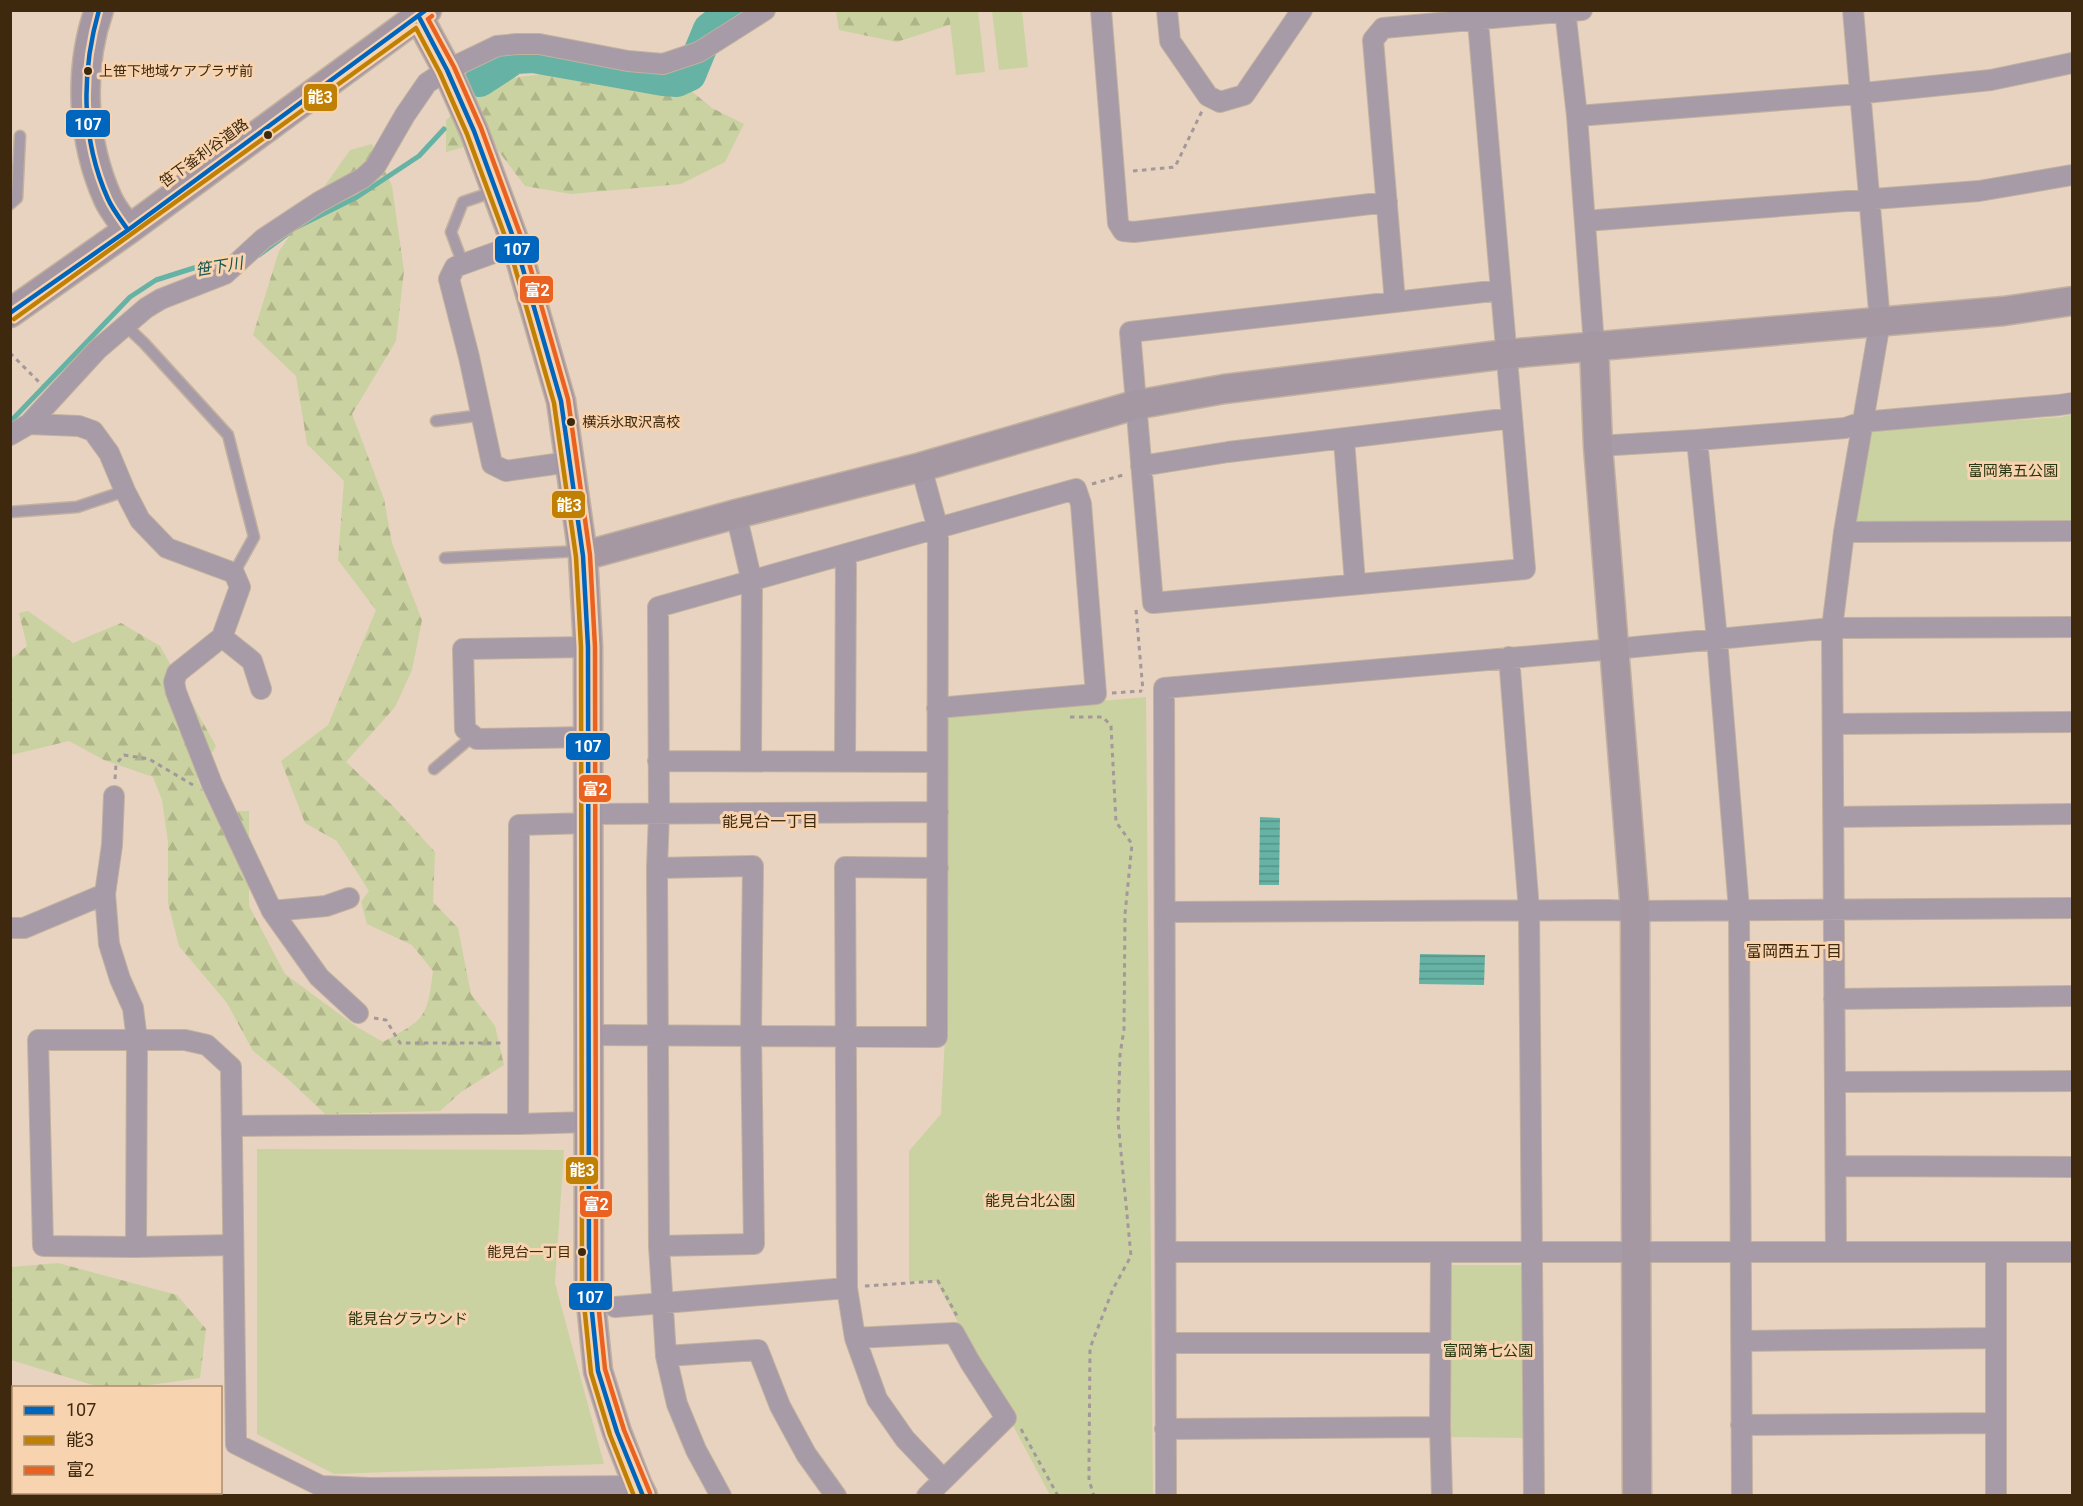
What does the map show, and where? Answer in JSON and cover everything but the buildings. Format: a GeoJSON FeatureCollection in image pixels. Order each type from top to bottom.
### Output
{"type":"FeatureCollection","features":[{"type":"Feature","properties":{"kind":"street"},"geometry":{"type":"LineString","coordinates":[[99,10],[87,54],[88,129],[98,171],[109,200],[123,223]]}},
{"type":"Feature","properties":{"kind":"street"},"geometry":{"type":"LineString","coordinates":[[10,435],[29,424],[97,350],[125,325],[161,299],[225,274],[254,246],[288,222],[363,178],[375,167],[405,115],[427,83],[447,70],[497,46],[517,44],[540,44],[628,61],[663,64],[684,58],[715,42],[765,10]]}},
{"type":"Feature","properties":{"kind":"street"},"geometry":{"type":"LineString","coordinates":[[1101,10],[1119,223],[1123,231],[1134,232],[1387,202]]}},
{"type":"Feature","properties":{"kind":"street"},"geometry":{"type":"LineString","coordinates":[[1167,10],[1170,41],[1208,96],[1220,102],[1244,95],[1302,10]]}},
{"type":"Feature","properties":{"kind":"street"},"geometry":{"type":"LineString","coordinates":[[1836,1252],[1832,628],[1844,532],[1880,322],[1853,10]]}},
{"type":"Feature","properties":{"kind":"street"},"geometry":{"type":"LineString","coordinates":[[1395,302],[1373,40],[1383,28],[1478,16],[1571,11],[1594,345],[1598,446],[1635,911],[1637,1496]]}},
{"type":"Feature","properties":{"kind":"street"},"geometry":{"type":"LineString","coordinates":[[233,1245],[43,1246],[38,1040],[185,1040],[207,1045],[231,1067],[236,1444],[321,1486],[640,1491],[598,1371],[589,1283],[588,647],[583,553],[561,401],[516,245],[474,131],[447,70],[414,12]]}},
{"type":"Feature","properties":{"kind":"street","name":"笹下釜利谷道路"},"geometry":{"type":"LineString","coordinates":[[10,313],[123,223],[414,12]]}},
{"type":"Feature","properties":{"kind":"street"},"geometry":{"type":"LineString","coordinates":[[1478,16],[1526,569],[1154,603],[1132,471],[1135,405],[1130,332],[1501,290]]}},
{"type":"Feature","properties":{"kind":"street"},"geometry":{"type":"LineString","coordinates":[[1577,116],[1990,80],[2073,63]]}},
{"type":"Feature","properties":{"kind":"street"},"geometry":{"type":"LineString","coordinates":[[1585,221],[1979,191],[2073,175]]}},
{"type":"Feature","properties":{"kind":"street","name":"笹下釜利谷道路"},"geometry":{"type":"LineString","coordinates":[[10,293],[123,223]]}},
{"type":"Feature","properties":{"kind":"street"},"geometry":{"type":"LineString","coordinates":[[516,245],[455,267],[449,279],[492,464],[506,471],[569,462]]}},
{"type":"Feature","properties":{"kind":"street"},"geometry":{"type":"LineString","coordinates":[[583,553],[921,467],[1135,405],[1224,389],[1507,354],[2004,311],[2073,301]]}},
{"type":"Feature","properties":{"kind":"street"},"geometry":{"type":"LineString","coordinates":[[1598,446],[1845,428],[1862,422],[2073,403]]}},
{"type":"Feature","properties":{"kind":"street"},"geometry":{"type":"LineString","coordinates":[[1132,471],[1228,452],[1344,440],[1512,418]]}},
{"type":"Feature","properties":{"kind":"street"},"geometry":{"type":"LineString","coordinates":[[29,424],[79,426],[93,431],[109,453],[140,520],[166,548],[234,573],[240,588],[222,637],[177,673],[174,682],[176,692],[217,794],[272,911],[319,977],[358,1013]]}},
{"type":"Feature","properties":{"kind":"street"},"geometry":{"type":"LineString","coordinates":[[1344,440],[1355,583]]}},
{"type":"Feature","properties":{"kind":"street"},"geometry":{"type":"LineString","coordinates":[[1697,440],[1717,639],[1739,909],[1742,1496]]}},
{"type":"Feature","properties":{"kind":"street"},"geometry":{"type":"LineString","coordinates":[[588,1035],[751,1034],[937,1037],[938,529],[921,467]]}},
{"type":"Feature","properties":{"kind":"street"},"geometry":{"type":"LineString","coordinates":[[721,1496],[696,1450],[677,1404],[666,1356],[661,1303],[657,1035],[658,607],[1076,489],[1081,504],[1096,693],[937,708]]}},
{"type":"Feature","properties":{"kind":"street"},"geometry":{"type":"LineString","coordinates":[[736,514],[752,582],[751,760]]}},
{"type":"Feature","properties":{"kind":"street"},"geometry":{"type":"LineString","coordinates":[[1844,532],[2073,531]]}},
{"type":"Feature","properties":{"kind":"street"},"geometry":{"type":"LineString","coordinates":[[845,761],[846,555]]}},
{"type":"Feature","properties":{"kind":"street"},"geometry":{"type":"LineString","coordinates":[[1166,1496],[1164,688],[1832,628],[2073,627]]}},
{"type":"Feature","properties":{"kind":"street"},"geometry":{"type":"LineString","coordinates":[[222,637],[252,661],[261,688]]}},
{"type":"Feature","properties":{"kind":"street"},"geometry":{"type":"LineString","coordinates":[[588,647],[463,649],[465,729],[477,739],[588,737]]}},
{"type":"Feature","properties":{"kind":"street"},"geometry":{"type":"LineString","coordinates":[[1509,657],[1529,910],[1534,1496]]}},
{"type":"Feature","properties":{"kind":"street"},"geometry":{"type":"LineString","coordinates":[[1833,724],[2073,722]]}},
{"type":"Feature","properties":{"kind":"street"},"geometry":{"type":"LineString","coordinates":[[658,761],[937,762]]}},
{"type":"Feature","properties":{"kind":"street"},"geometry":{"type":"LineString","coordinates":[[114,796],[112,846],[105,894],[109,944],[120,979],[133,1008],[137,1040],[136,1247]]}},
{"type":"Feature","properties":{"kind":"street"},"geometry":{"type":"LineString","coordinates":[[518,1124],[519,825],[659,813],[938,812]]}},
{"type":"Feature","properties":{"kind":"street"},"geometry":{"type":"LineString","coordinates":[[1834,817],[2073,814]]}},
{"type":"Feature","properties":{"kind":"street"},"geometry":{"type":"LineString","coordinates":[[657,868],[753,866],[751,1034],[754,1244],[659,1246]]}},
{"type":"Feature","properties":{"kind":"street"},"geometry":{"type":"LineString","coordinates":[[938,868],[845,867],[847,1288],[855,1338],[877,1399],[905,1439],[943,1479]]}},
{"type":"Feature","properties":{"kind":"street"},"geometry":{"type":"LineString","coordinates":[[10,928],[24,928],[105,894]]}},
{"type":"Feature","properties":{"kind":"street"},"geometry":{"type":"LineString","coordinates":[[272,911],[326,906],[349,898]]}},
{"type":"Feature","properties":{"kind":"street"},"geometry":{"type":"LineString","coordinates":[[1165,912],[2073,908]]}},
{"type":"Feature","properties":{"kind":"street"},"geometry":{"type":"LineString","coordinates":[[1834,999],[2073,996]]}},
{"type":"Feature","properties":{"kind":"street"},"geometry":{"type":"LineString","coordinates":[[1835,1082],[2073,1081]]}},
{"type":"Feature","properties":{"kind":"street"},"geometry":{"type":"LineString","coordinates":[[233,1126],[589,1122]]}},
{"type":"Feature","properties":{"kind":"street"},"geometry":{"type":"LineString","coordinates":[[1836,1167],[2073,1167]]}},
{"type":"Feature","properties":{"kind":"street"},"geometry":{"type":"LineString","coordinates":[[1167,1252],[2073,1252]]}},
{"type":"Feature","properties":{"kind":"street"},"geometry":{"type":"LineString","coordinates":[[1441,1252],[1442,1496]]}},
{"type":"Feature","properties":{"kind":"street"},"geometry":{"type":"LineString","coordinates":[[1995,1496],[1996,1252]]}},
{"type":"Feature","properties":{"kind":"street"},"geometry":{"type":"LineString","coordinates":[[615,1307],[847,1288]]}},
{"type":"Feature","properties":{"kind":"street"},"geometry":{"type":"LineString","coordinates":[[855,1338],[954,1333],[1006,1418],[927,1496]]}},
{"type":"Feature","properties":{"kind":"street"},"geometry":{"type":"LineString","coordinates":[[1742,1341],[1995,1338]]}},
{"type":"Feature","properties":{"kind":"street"},"geometry":{"type":"LineString","coordinates":[[1167,1343],[1441,1343]]}},
{"type":"Feature","properties":{"kind":"street"},"geometry":{"type":"LineString","coordinates":[[666,1356],[758,1350],[785,1416],[806,1455],[836,1496]]}},
{"type":"Feature","properties":{"kind":"street"},"geometry":{"type":"LineString","coordinates":[[1741,1425],[1995,1423]]}},
{"type":"Feature","properties":{"kind":"street"},"geometry":{"type":"LineString","coordinates":[[1165,1429],[1440,1427]]}},
{"type":"Feature","properties":{"kind":"lane"},"geometry":{"type":"LineString","coordinates":[[10,204],[17,198],[20,136]]}},
{"type":"Feature","properties":{"kind":"lane"},"geometry":{"type":"LineString","coordinates":[[463,264],[452,232],[463,202],[496,190]]}},
{"type":"Feature","properties":{"kind":"lane"},"geometry":{"type":"LineString","coordinates":[[125,325],[228,435],[254,537],[234,573]]}},
{"type":"Feature","properties":{"kind":"lane"},"geometry":{"type":"LineString","coordinates":[[436,421],[482,415]]}},
{"type":"Feature","properties":{"kind":"lane"},"geometry":{"type":"LineString","coordinates":[[10,512],[77,507],[125,491]]}},
{"type":"Feature","properties":{"kind":"lane"},"geometry":{"type":"LineString","coordinates":[[445,558],[583,553]]}},
{"type":"Feature","properties":{"kind":"lane"},"geometry":{"type":"LineString","coordinates":[[434,769],[473,736]]}},
{"type":"Feature","properties":{"kind":"path"},"geometry":{"type":"LineString","coordinates":[[1142,171],[1175,167],[1204,106]]}},
{"type":"Feature","properties":{"kind":"path"},"geometry":{"type":"LineString","coordinates":[[10,353],[39,382]]}},
{"type":"Feature","properties":{"kind":"path"},"geometry":{"type":"LineString","coordinates":[[1076,489],[1132,471]]}},
{"type":"Feature","properties":{"kind":"path"},"geometry":{"type":"LineString","coordinates":[[1096,693],[1143,692],[1164,688]]}},
{"type":"Feature","properties":{"kind":"path"},"geometry":{"type":"LineString","coordinates":[[1061,717],[1096,715],[1103,717],[1111,726],[1116,822],[1132,844],[1125,914],[1124,1029],[1120,1055],[1118,1120],[1131,1256],[1113,1289],[1090,1348],[1089,1480],[1094,1496]]}},
{"type":"Feature","properties":{"kind":"path"},"geometry":{"type":"LineString","coordinates":[[114,796],[116,764],[124,755],[149,759],[191,784],[217,794]]}},
{"type":"Feature","properties":{"kind":"path"},"geometry":{"type":"LineString","coordinates":[[358,1013],[386,1020],[400,1043],[518,1043]]}},
{"type":"Feature","properties":{"kind":"green space"},"geometry":{"type":"Polygon","coordinates":[[[836,11],[973,11],[952,24],[897,42],[839,30],[836,11]]]}},
{"type":"Feature","properties":{"kind":"green space"},"geometry":{"type":"Polygon","coordinates":[[[978,11],[985,72],[956,75],[949,13],[978,11]]]}},
{"type":"Feature","properties":{"kind":"green space"},"geometry":{"type":"Polygon","coordinates":[[[992,11],[1022,11],[1028,67],[999,70],[992,11]]]}},
{"type":"Feature","properties":{"kind":"green space"},"geometry":{"type":"Polygon","coordinates":[[[609,58],[673,76],[712,108],[744,124],[725,162],[681,184],[571,194],[525,186],[490,140],[446,152],[446,120],[490,81],[543,74],[609,58]]]}},
{"type":"Feature","properties":{"kind":"green space"},"geometry":{"type":"Polygon","coordinates":[[[372,144],[392,186],[404,271],[396,341],[352,414],[384,499],[392,543],[422,620],[412,670],[395,707],[346,762],[392,805],[435,852],[433,902],[458,928],[471,994],[495,1026],[504,1065],[461,1092],[440,1111],[325,1114],[288,1079],[253,1051],[227,1003],[179,946],[168,903],[168,842],[162,800],[153,777],[104,760],[69,741],[11,755],[11,659],[27,646],[19,613],[28,611],[73,643],[121,623],[160,646],[216,746],[197,779],[213,812],[249,811],[249,906],[285,974],[357,1027],[383,1042],[408,1028],[422,1016],[429,999],[433,971],[412,945],[367,924],[361,902],[369,891],[337,841],[305,823],[281,761],[328,725],[376,610],[338,560],[344,481],[307,444],[296,376],[253,335],[279,251],[350,150],[372,144]]]}},
{"type":"Feature","properties":{"kind":"green space","name":"富岡第五公園"},"geometry":{"type":"Polygon","coordinates":[[[2072,414],[2072,522],[1854,523],[1868,430],[2062,417],[2072,414]]]}},
{"type":"Feature","properties":{"kind":"green space","name":"能見台北公園"},"geometry":{"type":"Polygon","coordinates":[[[1146,697],[1153,1495],[1050,1495],[936,1281],[909,1281],[909,1151],[941,1114],[947,999],[942,715],[1146,697]]]}},
{"type":"Feature","properties":{"kind":"green space","name":"能見台グラウンド"},"geometry":{"type":"Polygon","coordinates":[[[257,1149],[564,1150],[555,1283],[604,1464],[334,1474],[257,1434],[257,1149]]]}},
{"type":"Feature","properties":{"kind":"green space"},"geometry":{"type":"Polygon","coordinates":[[[58,1263],[177,1295],[206,1329],[200,1378],[142,1386],[96,1386],[11,1360],[11,1267],[58,1263]]]}},
{"type":"Feature","properties":{"kind":"green space","name":"富岡第七公園"},"geometry":{"type":"Polygon","coordinates":[[[1451,1265],[1526,1265],[1525,1438],[1451,1437],[1451,1265]]]}},
{"type":"Feature","properties":{"kind":"water"},"geometry":{"type":"Polygon","coordinates":[[[1260,817],[1280,818],[1279,885],[1259,885],[1260,817]]]}},
{"type":"Feature","properties":{"kind":"water"},"geometry":{"type":"Polygon","coordinates":[[[1420,954],[1485,955],[1484,985],[1419,984],[1420,954]]]}},
{"type":"Feature","properties":{"kind":"waterway","name":"笹下川"},"geometry":{"type":"LineString","coordinates":[[480,81],[515,58],[533,57],[677,81],[690,75],[709,29],[734,10]]}},
{"type":"Feature","properties":{"kind":"waterway","name":"笹下川"},"geometry":{"type":"LineString","coordinates":[[297,227],[357,197],[419,156],[444,129]]}},
{"type":"Feature","properties":{"kind":"waterway","name":"笹下川"},"geometry":{"type":"LineString","coordinates":[[259,255],[290,232]]}},
{"type":"Feature","properties":{"kind":"waterway","name":"笹下川"},"geometry":{"type":"LineString","coordinates":[[10,422],[130,297],[156,280],[197,267],[227,263]]}},
{"type":"Feature","properties":{"kind":"transit line","name":"107"},"geometry":{"type":"LineString","coordinates":[[99,10],[89,58],[87,82],[89,129],[99,176],[108,199],[128,230]]}},
{"type":"Feature","properties":{"kind":"transit line","name":"107"},"geometry":{"type":"LineString","coordinates":[[10,313],[128,230],[426,10]]}},
{"type":"Feature","properties":{"kind":"transit line","name":"富2"},"geometry":{"type":"LineString","coordinates":[[432,16],[428,19],[454,67],[481,128],[523,242],[568,399],[590,555],[595,647],[596,1283],[605,1369],[624,1430],[650,1493]]}},
{"type":"Feature","properties":{"kind":"transit line","name":"107"},"geometry":{"type":"LineString","coordinates":[[419,17],[447,70],[474,131],[516,245],[561,401],[583,556],[588,647],[589,1283],[598,1371],[617,1432],[643,1496]]}},
{"type":"Feature","properties":{"kind":"transit line","name":"能3"},"geometry":{"type":"LineString","coordinates":[[14,319],[416,28],[440,73],[467,134],[509,247],[554,403],[576,557],[581,647],[582,1284],[591,1373],[610,1435],[634,1496]]}},
{"type":"Feature","properties":{"kind":"place","name":"上笹下地域ケアプラザ前"},"geometry":{"type":"Point","coordinates":[88,71]}},
{"type":"Feature","properties":{"kind":"place","name":"横浜氷取沢高校"},"geometry":{"type":"Point","coordinates":[571,422]}},
{"type":"Feature","properties":{"kind":"place","name":"能見台一丁目"},"geometry":{"type":"Point","coordinates":[582,1252]}},
{"type":"Feature","properties":{"kind":"district","name":"能見台一丁目"},"geometry":{"type":"Point","coordinates":[770,821]}},
{"type":"Feature","properties":{"kind":"district","name":"富岡西五丁目"},"geometry":{"type":"Point","coordinates":[1794,951]}}]}
